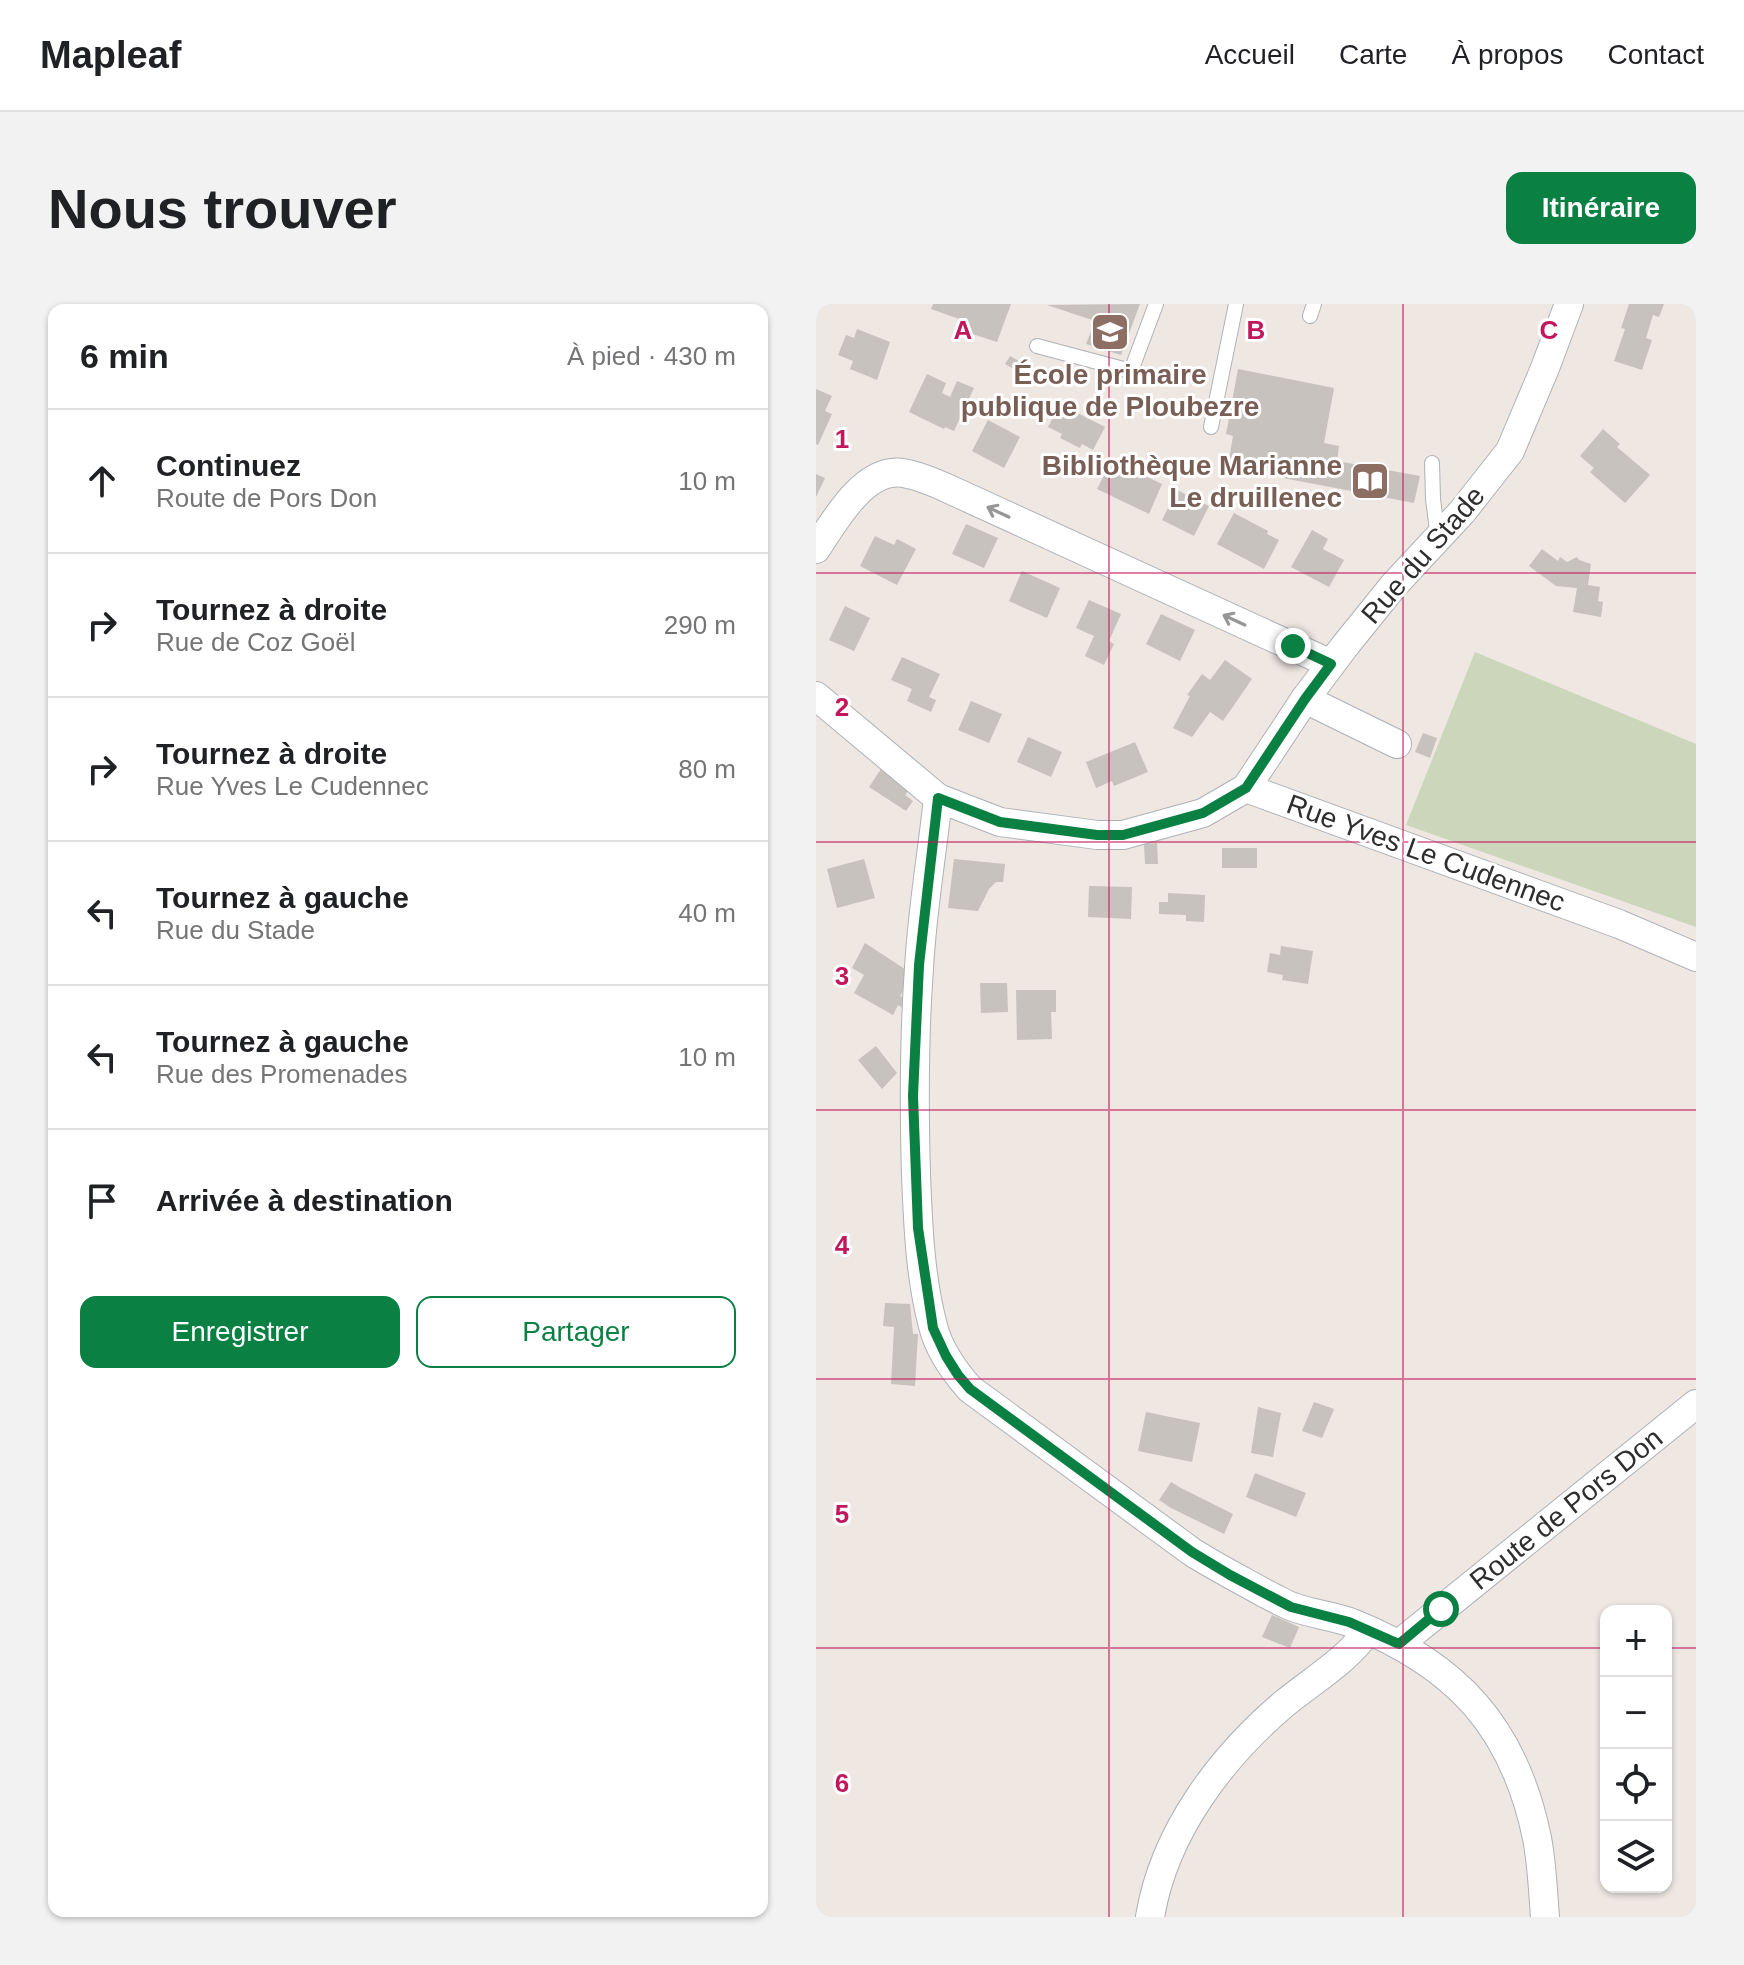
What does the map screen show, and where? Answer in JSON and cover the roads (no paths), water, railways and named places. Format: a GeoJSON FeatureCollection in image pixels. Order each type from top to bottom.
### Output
{"type":"FeatureCollection","features":[{"type":"Feature","properties":{"kind":"street","name":"Rue du Stade"},"geometry":{"type":"LineString","coordinates":[[1246,788],[1331,664],[1394,585],[1462,512],[1510,451],[1569,304]]}},
{"type":"Feature","properties":{"kind":"street"},"geometry":{"type":"LineString","coordinates":[[816,549],[841,511],[860,491],[878,476],[900,472],[940,485],[1331,664]]}},
{"type":"Feature","properties":{"kind":"street"},"geometry":{"type":"LineString","coordinates":[[816,696],[938,798],[1000,822],[1097,835],[1123,835],[1203,813],[1246,788]]}},
{"type":"Feature","properties":{"kind":"street"},"geometry":{"type":"LineString","coordinates":[[1305,699],[1397,744]]}},
{"type":"Feature","properties":{"kind":"street","name":"Rue Yves Le Cudennec"},"geometry":{"type":"LineString","coordinates":[[1246,788],[1619,924],[1696,957]]}},
{"type":"Feature","properties":{"kind":"street"},"geometry":{"type":"LineString","coordinates":[[938,798],[919,965],[913,1096],[918,1228],[926,1291],[939,1342],[970,1389],[1192,1552],[1291,1607],[1349,1622],[1399,1644],[1430,1664],[1472,1700],[1500,1736],[1524,1791],[1537,1840],[1545,1917]]}},
{"type":"Feature","properties":{"kind":"street","name":"Route de Pors Don"},"geometry":{"type":"LineString","coordinates":[[1399,1644],[1696,1404]]}},
{"type":"Feature","properties":{"kind":"street"},"geometry":{"type":"LineString","coordinates":[[1150,1917],[1162,1870],[1179,1831],[1223,1764],[1282,1705],[1357,1645],[1368,1630]]}},
{"type":"Feature","properties":{"kind":"lane"},"geometry":{"type":"LineString","coordinates":[[1037,346],[1131,371],[1156,304]]}},
{"type":"Feature","properties":{"kind":"lane"},"geometry":{"type":"LineString","coordinates":[[1211,427],[1236,304]]}},
{"type":"Feature","properties":{"kind":"lane"},"geometry":{"type":"LineString","coordinates":[[1432,463],[1438,538]]}},
{"type":"Feature","properties":{"kind":"place","name":"École primaire publique de Ploubezre"},"geometry":{"type":"Point","coordinates":[1110,332]}},
{"type":"Feature","properties":{"kind":"place","name":"Bibliothèque Marianne Le druillenec"},"geometry":{"type":"Point","coordinates":[1370,481]}}]}
